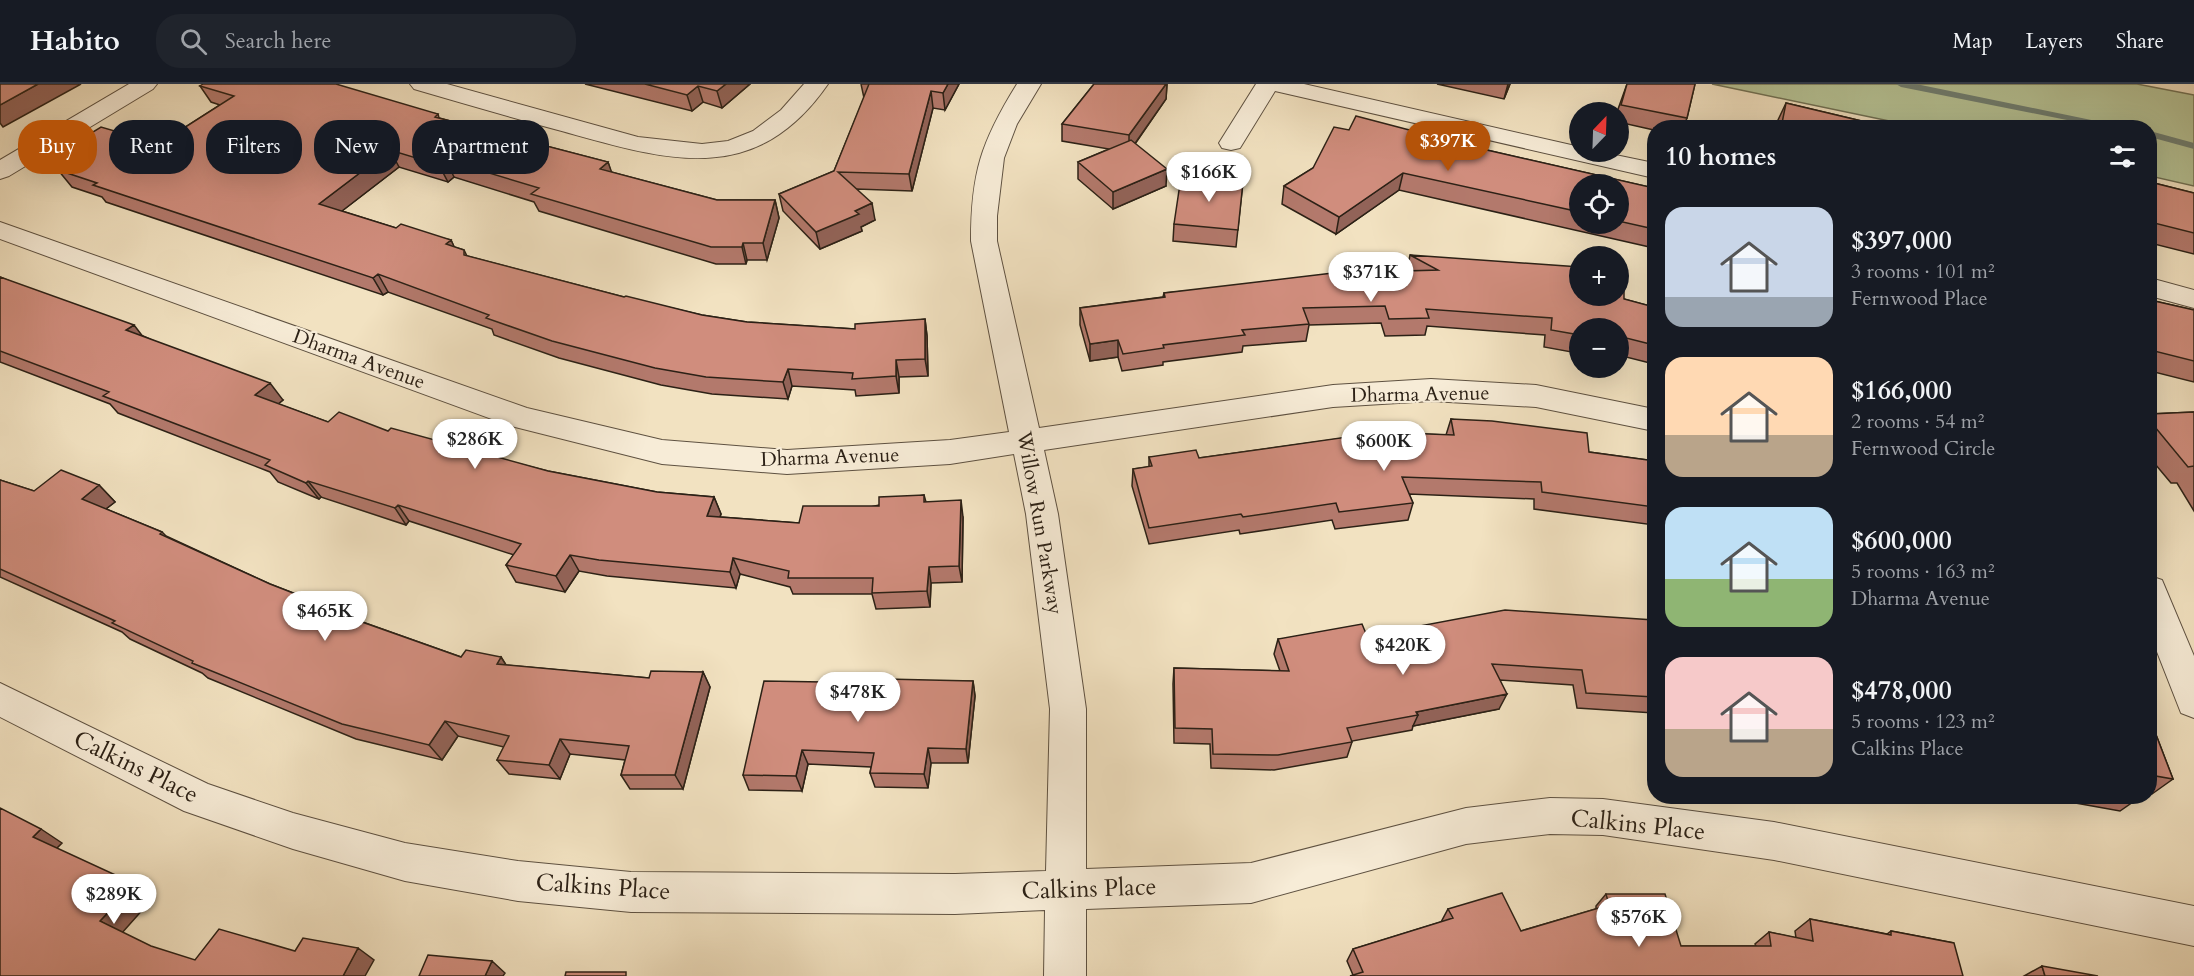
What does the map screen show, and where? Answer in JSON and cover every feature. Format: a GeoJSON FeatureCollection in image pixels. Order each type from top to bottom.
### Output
{"type":"FeatureCollection","features":[{"type":"Feature","properties":{"kind":"street"},"geometry":{"type":"LineString","coordinates":[[0,171],[145,84]]}},
{"type":"Feature","properties":{"kind":"street"},"geometry":{"type":"LineString","coordinates":[[422,84],[646,148],[700,152],[743,145],[773,131],[801,106],[816,84]]}},
{"type":"Feature","properties":{"kind":"street","name":"Willow Run Parkway"},"geometry":{"type":"LineString","coordinates":[[1029,84],[1002,127],[989,160],[983,198],[984,241],[1042,514],[1068,709],[1065,976]]}},
{"type":"Feature","properties":{"kind":"street"},"geometry":{"type":"LineString","coordinates":[[1231,144],[1268,84]]}},
{"type":"Feature","properties":{"kind":"street"},"geometry":{"type":"LineString","coordinates":[[1274,84],[1647,169]]}},
{"type":"Feature","properties":{"kind":"street"},"geometry":{"type":"LineString","coordinates":[[743,145],[756,166]]}},
{"type":"Feature","properties":{"kind":"street","name":"Dharma Avenue"},"geometry":{"type":"LineString","coordinates":[[0,230],[522,418],[662,452],[786,462],[950,452],[1332,396],[1431,390],[1536,396],[1647,419]]}},
{"type":"Feature","properties":{"kind":"street"},"geometry":{"type":"LineString","coordinates":[[2157,289],[2194,299]]}},
{"type":"Feature","properties":{"kind":"street"},"geometry":{"type":"LineString","coordinates":[[2157,608],[2194,702]]}},
{"type":"Feature","properties":{"kind":"street","name":"Calkins Place"},"geometry":{"type":"LineString","coordinates":[[0,699],[198,798],[293,831],[405,862],[518,881],[631,892],[955,894],[1251,883],[1466,826],[1550,816],[1603,817],[1774,841],[2194,926]]}},
{"type":"Feature","properties":{"kind":"green space"},"geometry":{"type":"Polygon","coordinates":[[[1712,84],[2137,84],[2194,95],[2194,186],[2157,178],[2157,120],[1884,120],[1712,84]]]}},
{"type":"Feature","properties":{"kind":"building"},"geometry":{"type":"Polygon","coordinates":[[[0,84],[38,84],[0,105],[0,84]]]}},
{"type":"Feature","properties":{"kind":"building"},"geometry":{"type":"Polygon","coordinates":[[[203,84],[336,84],[438,114],[435,117],[447,120],[412,120],[412,157],[400,153],[400,120],[314,120],[314,174],[358,174],[319,204],[396,228],[401,224],[451,240],[446,244],[464,250],[464,255],[702,315],[747,322],[855,329],[855,324],[925,319],[925,359],[896,360],[896,376],[852,379],[853,373],[788,369],[783,382],[706,377],[655,368],[552,341],[486,318],[489,315],[378,274],[373,278],[93,185],[97,183],[70,174],[97,174],[97,129],[101,127],[109,129],[109,174],[194,174],[194,122],[234,96],[200,86],[203,84]]]}},
{"type":"Feature","properties":{"kind":"building"},"geometry":{"type":"Polygon","coordinates":[[[645,84],[726,84],[717,91],[698,86],[687,95],[645,84]]]}},
{"type":"Feature","properties":{"kind":"building"},"geometry":{"type":"Polygon","coordinates":[[[869,84],[948,84],[943,93],[931,91],[909,174],[838,172],[872,203],[855,211],[859,214],[816,232],[779,194],[834,171],[869,84]]]}},
{"type":"Feature","properties":{"kind":"building"},"geometry":{"type":"Polygon","coordinates":[[[1094,84],[1166,84],[1129,135],[1062,124],[1094,84]]]}},
{"type":"Feature","properties":{"kind":"building"},"geometry":{"type":"Polygon","coordinates":[[[1627,84],[1695,84],[1687,118],[1629,107],[1629,102],[1622,102],[1627,84]]]}},
{"type":"Feature","properties":{"kind":"building"},"geometry":{"type":"Polygon","coordinates":[[[1786,103],[1857,120],[1783,120],[1786,103]]]}},
{"type":"Feature","properties":{"kind":"building"},"geometry":{"type":"Polygon","coordinates":[[[1356,116],[1478,148],[1592,174],[1569,174],[1569,210],[1403,173],[1339,217],[1284,186],[1313,168],[1334,127],[1349,130],[1356,116]]]}},
{"type":"Feature","properties":{"kind":"building"},"geometry":{"type":"Polygon","coordinates":[[[1131,140],[1167,169],[1113,192],[1078,162],[1131,140]]]}},
{"type":"Feature","properties":{"kind":"building"},"geometry":{"type":"Polygon","coordinates":[[[549,147],[608,162],[600,169],[717,200],[775,200],[763,243],[743,243],[742,247],[711,247],[531,194],[539,188],[492,174],[549,174],[549,147]]]}},
{"type":"Feature","properties":{"kind":"building"},"geometry":{"type":"Polygon","coordinates":[[[1181,177],[1243,182],[1238,230],[1174,224],[1181,177]]]}},
{"type":"Feature","properties":{"kind":"building"},"geometry":{"type":"Polygon","coordinates":[[[1629,182],[1647,186],[1647,227],[1629,223],[1629,182]]]}},
{"type":"Feature","properties":{"kind":"building"},"geometry":{"type":"Polygon","coordinates":[[[2157,184],[2194,193],[2194,233],[2157,224],[2157,184]]]}},
{"type":"Feature","properties":{"kind":"building"},"geometry":{"type":"Polygon","coordinates":[[[1410,255],[1569,266],[1569,306],[1629,306],[1629,300],[1647,305],[1647,343],[1629,339],[1629,318],[1569,318],[1569,333],[1551,330],[1552,318],[1426,309],[1429,318],[1389,319],[1385,306],[1303,308],[1309,324],[1242,330],[1245,335],[1163,345],[1164,348],[1123,354],[1118,340],[1090,344],[1080,308],[1165,297],[1164,293],[1333,273],[1438,270],[1410,255]]]}},
{"type":"Feature","properties":{"kind":"building"},"geometry":{"type":"Polygon","coordinates":[[[0,277],[134,325],[126,330],[270,383],[255,395],[328,422],[339,412],[388,431],[391,428],[548,471],[657,492],[714,497],[707,516],[799,523],[803,506],[879,506],[879,497],[924,495],[924,502],[961,500],[959,566],[929,567],[927,591],[872,593],[873,578],[788,578],[789,571],[733,558],[730,572],[599,560],[570,555],[556,576],[506,565],[521,544],[398,505],[395,508],[308,481],[306,483],[265,465],[270,460],[103,396],[109,392],[0,351],[0,277]]]}},
{"type":"Feature","properties":{"kind":"building"},"geometry":{"type":"Polygon","coordinates":[[[2157,302],[2194,310],[2194,361],[2157,352],[2157,302]]]}},
{"type":"Feature","properties":{"kind":"building"},"geometry":{"type":"Polygon","coordinates":[[[2194,412],[2194,466],[2188,467],[2157,429],[2157,414],[2194,412]]]}},
{"type":"Feature","properties":{"kind":"building"},"geometry":{"type":"Polygon","coordinates":[[[1451,419],[1492,421],[1587,433],[1589,452],[1647,460],[1647,506],[1542,492],[1541,482],[1402,477],[1413,503],[1339,512],[1336,503],[1149,528],[1133,469],[1152,466],[1149,457],[1196,450],[1199,458],[1355,436],[1353,431],[1454,435],[1451,419]]]}},
{"type":"Feature","properties":{"kind":"building"},"geometry":{"type":"Polygon","coordinates":[[[61,470],[99,485],[82,499],[162,532],[160,534],[270,584],[319,603],[317,606],[461,657],[466,650],[501,657],[497,664],[649,678],[651,671],[703,672],[675,775],[621,775],[629,746],[560,739],[549,765],[497,760],[509,736],[445,721],[429,745],[342,724],[192,663],[193,661],[112,623],[115,621],[0,569],[0,480],[34,491],[61,470]]]}},
{"type":"Feature","properties":{"kind":"building"},"geometry":{"type":"Polygon","coordinates":[[[1505,610],[1647,620],[1647,697],[1586,693],[1582,670],[1492,664],[1507,694],[1416,712],[1418,715],[1347,728],[1352,742],[1278,755],[1213,754],[1212,729],[1175,728],[1174,668],[1289,671],[1278,639],[1362,624],[1367,636],[1505,610]]]}},
{"type":"Feature","properties":{"kind":"building"},"geometry":{"type":"Polygon","coordinates":[[[885,679],[973,681],[966,749],[928,748],[924,774],[870,773],[874,753],[802,750],[796,776],[743,775],[764,681],[884,683],[885,679]]]}},
{"type":"Feature","properties":{"kind":"building"},"geometry":{"type":"Polygon","coordinates":[[[2157,737],[2173,779],[2157,776],[2157,737]]]}},
{"type":"Feature","properties":{"kind":"building"},"geometry":{"type":"Polygon","coordinates":[[[0,808],[41,829],[33,837],[135,884],[100,921],[151,946],[195,960],[219,929],[295,951],[303,938],[358,948],[343,976],[0,976],[0,808]]]}},
{"type":"Feature","properties":{"kind":"building"},"geometry":{"type":"Polygon","coordinates":[[[1502,893],[1521,931],[1609,905],[1606,894],[1665,894],[1681,946],[1771,946],[1769,932],[1813,941],[1810,919],[1891,935],[1891,931],[1954,943],[1963,976],[1350,976],[1363,972],[1353,949],[1453,918],[1448,909],[1502,893]]]}},
{"type":"Feature","properties":{"kind":"building"},"geometry":{"type":"Polygon","coordinates":[[[428,955],[492,961],[485,976],[419,976],[428,955]]]}},
{"type":"Feature","properties":{"kind":"building"},"geometry":{"type":"Polygon","coordinates":[[[2042,966],[2098,976],[2045,976],[2042,966]]]}},
{"type":"Feature","properties":{"kind":"building"},"geometry":{"type":"Polygon","coordinates":[[[566,972],[626,972],[626,976],[565,976],[566,972]]]}},
{"type":"Feature","properties":{"kind":"waterway"},"geometry":{"type":"LineString","coordinates":[[1901,84],[2084,120]]}},
{"type":"Feature","properties":{"kind":"waterway"},"geometry":{"type":"LineString","coordinates":[[2157,136],[2194,146]]}}]}
